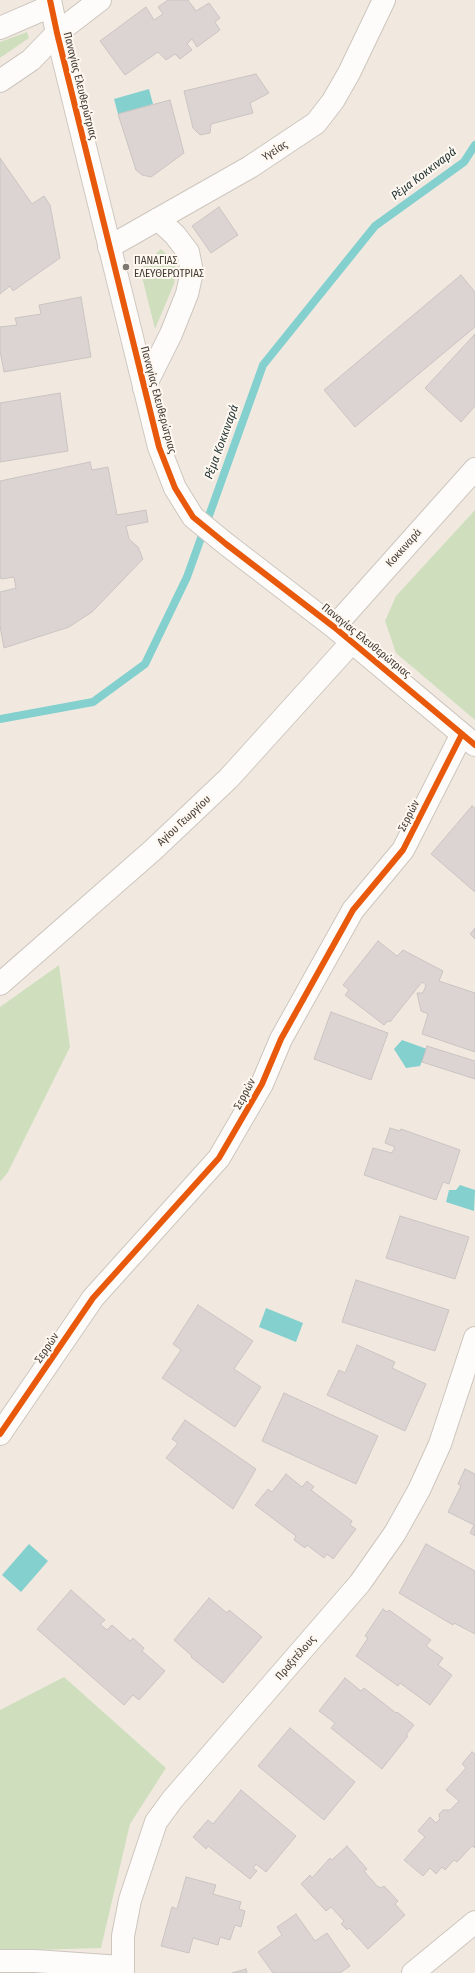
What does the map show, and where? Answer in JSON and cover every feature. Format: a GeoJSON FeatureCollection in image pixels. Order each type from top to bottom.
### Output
{"type":"FeatureCollection","features":[{"type":"Feature","properties":{"kind":"street"},"geometry":{"type":"LineString","coordinates":[[0,81],[31,60],[57,34],[100,0]]}},
{"type":"Feature","properties":{"kind":"street","name":"Υγείας"},"geometry":{"type":"LineString","coordinates":[[109,247],[250,167],[316,123],[333,102],[349,73],[384,0]]}},
{"type":"Feature","properties":{"kind":"street"},"geometry":{"type":"LineString","coordinates":[[0,28],[51,3]]}},
{"type":"Feature","properties":{"kind":"street","name":"Παναγίας Ελευθερώτριας"},"geometry":{"type":"LineString","coordinates":[[51,3],[57,34],[159,447],[175,488],[193,517],[334,627],[468,740]]}},
{"type":"Feature","properties":{"kind":"street"},"geometry":{"type":"LineString","coordinates":[[144,388],[187,294],[192,272],[188,252],[175,235],[158,219]]}},
{"type":"Feature","properties":{"kind":"street","name":"Κοκκιναρά"},"geometry":{"type":"LineString","coordinates":[[334,627],[475,470]]}},
{"type":"Feature","properties":{"kind":"street","name":"Αγίου Γεωργίου"},"geometry":{"type":"LineString","coordinates":[[0,984],[153,850],[229,778],[352,642]]}},
{"type":"Feature","properties":{"kind":"street","name":"Σερρών"},"geometry":{"type":"LineString","coordinates":[[0,1434],[93,1298],[219,1158],[262,1084],[285,1033],[353,910],[403,850],[468,740]]}},
{"type":"Feature","properties":{"kind":"street","name":"Πραξιτέλους"},"geometry":{"type":"LineString","coordinates":[[122,1970],[123,1936],[130,1900],[156,1822],[172,1800],[360,1583],[380,1556],[419,1490],[440,1444],[475,1338]]}},
{"type":"Feature","properties":{"kind":"street"},"geometry":{"type":"LineString","coordinates":[[413,1973],[475,1922]]}},
{"type":"Feature","properties":{"kind":"street"},"geometry":{"type":"LineString","coordinates":[[0,1961],[34,1961],[122,1970]]}},
{"type":"Feature","properties":{"kind":"green space"},"geometry":{"type":"Polygon","coordinates":[[[27,32],[29,38],[0,58],[0,42],[27,32]]]}},
{"type":"Feature","properties":{"kind":"green space"},"geometry":{"type":"Polygon","coordinates":[[[161,249],[175,262],[176,272],[174,284],[155,329],[141,273],[144,265],[161,249]]]}},
{"type":"Feature","properties":{"kind":"green space"},"geometry":{"type":"Polygon","coordinates":[[[475,510],[475,720],[396,653],[385,621],[396,596],[475,510]]]}},
{"type":"Feature","properties":{"kind":"green space"},"geometry":{"type":"Polygon","coordinates":[[[59,965],[70,1047],[8,1172],[0,1182],[0,1007],[59,965]]]}},
{"type":"Feature","properties":{"kind":"green space"},"geometry":{"type":"Polygon","coordinates":[[[64,1677],[166,1768],[130,1824],[101,1948],[0,1951],[0,1710],[64,1677]]]}},
{"type":"Feature","properties":{"kind":"water"},"geometry":{"type":"Polygon","coordinates":[[[149,89],[153,104],[118,114],[114,99],[149,89]]]}},
{"type":"Feature","properties":{"kind":"water"},"geometry":{"type":"Polygon","coordinates":[[[402,1040],[427,1049],[420,1066],[406,1068],[394,1049],[402,1040]]]}},
{"type":"Feature","properties":{"kind":"water"},"geometry":{"type":"Polygon","coordinates":[[[460,1185],[475,1190],[474,1211],[446,1202],[449,1190],[456,1190],[460,1185]]]}},
{"type":"Feature","properties":{"kind":"water"},"geometry":{"type":"Polygon","coordinates":[[[266,1308],[303,1323],[296,1342],[259,1327],[266,1308]]]}},
{"type":"Feature","properties":{"kind":"water"},"geometry":{"type":"Polygon","coordinates":[[[29,1544],[48,1561],[21,1592],[2,1575],[29,1544]]]}},
{"type":"Feature","properties":{"kind":"building"},"geometry":{"type":"Polygon","coordinates":[[[168,0],[188,0],[196,11],[209,3],[220,18],[215,22],[220,30],[197,47],[192,39],[187,44],[192,50],[180,59],[175,54],[166,60],[158,52],[125,75],[100,41],[146,7],[154,20],[163,14],[158,7],[168,0]]]}},
{"type":"Feature","properties":{"kind":"building"},"geometry":{"type":"Polygon","coordinates":[[[256,74],[269,93],[250,103],[253,113],[211,124],[210,133],[200,135],[193,128],[184,91],[256,74]]]}},
{"type":"Feature","properties":{"kind":"building"},"geometry":{"type":"Polygon","coordinates":[[[170,100],[184,153],[151,177],[142,175],[136,170],[118,114],[170,100]]]}},
{"type":"Feature","properties":{"kind":"building"},"geometry":{"type":"Polygon","coordinates":[[[0,158],[32,204],[44,196],[50,205],[60,258],[13,291],[10,286],[0,294],[0,158]]]}},
{"type":"Feature","properties":{"kind":"building"},"geometry":{"type":"Polygon","coordinates":[[[219,207],[238,235],[211,253],[192,226],[219,207]]]}},
{"type":"Feature","properties":{"kind":"building"},"geometry":{"type":"Polygon","coordinates":[[[461,275],[475,292],[475,327],[355,427],[324,390],[461,275]]]}},
{"type":"Feature","properties":{"kind":"building"},"geometry":{"type":"Polygon","coordinates":[[[81,297],[91,357],[4,372],[0,351],[0,327],[17,325],[15,318],[41,314],[39,305],[81,297]]]}},
{"type":"Feature","properties":{"kind":"building"},"geometry":{"type":"Polygon","coordinates":[[[475,334],[475,406],[461,422],[425,388],[475,334]]]}},
{"type":"Feature","properties":{"kind":"building"},"geometry":{"type":"Polygon","coordinates":[[[60,393],[68,451],[0,462],[0,403],[60,393]]]}},
{"type":"Feature","properties":{"kind":"building"},"geometry":{"type":"Polygon","coordinates":[[[90,462],[92,470],[108,467],[117,515],[146,510],[148,522],[126,526],[129,539],[138,547],[143,559],[92,612],[69,627],[4,648],[0,626],[0,592],[16,588],[14,577],[1,579],[0,575],[0,481],[90,462]]]}},
{"type":"Feature","properties":{"kind":"building"},"geometry":{"type":"Polygon","coordinates":[[[472,806],[475,808],[475,892],[431,854],[472,806]]]}},
{"type":"Feature","properties":{"kind":"building"},"geometry":{"type":"Polygon","coordinates":[[[475,928],[475,939],[470,934],[475,928]]]}},
{"type":"Feature","properties":{"kind":"building"},"geometry":{"type":"Polygon","coordinates":[[[378,941],[397,956],[403,950],[443,971],[439,981],[475,993],[475,1052],[422,1034],[428,1014],[421,1011],[417,993],[423,993],[426,985],[422,982],[390,1022],[388,1021],[384,1025],[345,995],[349,990],[343,985],[378,941]]]}},
{"type":"Feature","properties":{"kind":"building"},"geometry":{"type":"Polygon","coordinates":[[[331,1012],[388,1033],[371,1080],[314,1059],[331,1012]]]}},
{"type":"Feature","properties":{"kind":"building"},"geometry":{"type":"Polygon","coordinates":[[[427,1046],[475,1061],[475,1079],[422,1062],[427,1046]]]}},
{"type":"Feature","properties":{"kind":"building"},"geometry":{"type":"Polygon","coordinates":[[[390,1128],[400,1131],[401,1129],[460,1150],[449,1184],[443,1182],[436,1200],[364,1175],[373,1148],[392,1153],[395,1147],[385,1143],[390,1128]]]}},
{"type":"Feature","properties":{"kind":"building"},"geometry":{"type":"Polygon","coordinates":[[[400,1216],[469,1237],[455,1279],[386,1258],[400,1216]]]}},
{"type":"Feature","properties":{"kind":"building"},"geometry":{"type":"Polygon","coordinates":[[[356,1280],[449,1310],[435,1351],[342,1322],[356,1280]]]}},
{"type":"Feature","properties":{"kind":"building"},"geometry":{"type":"Polygon","coordinates":[[[198,1305],[253,1341],[234,1369],[261,1387],[235,1427],[162,1378],[181,1350],[173,1344],[198,1305]]]}},
{"type":"Feature","properties":{"kind":"building"},"geometry":{"type":"Polygon","coordinates":[[[357,1345],[395,1362],[392,1368],[426,1384],[405,1431],[327,1395],[339,1370],[345,1373],[357,1345]]]}},
{"type":"Feature","properties":{"kind":"building"},"geometry":{"type":"Polygon","coordinates":[[[284,1393],[378,1436],[356,1484],[262,1441],[284,1393]]]}},
{"type":"Feature","properties":{"kind":"building"},"geometry":{"type":"Polygon","coordinates":[[[185,1420],[256,1469],[233,1509],[166,1458],[178,1443],[172,1439],[185,1420]]]}},
{"type":"Feature","properties":{"kind":"building"},"geometry":{"type":"Polygon","coordinates":[[[465,1469],[475,1474],[475,1536],[470,1533],[474,1525],[448,1512],[461,1486],[458,1484],[465,1469]]]}},
{"type":"Feature","properties":{"kind":"building"},"geometry":{"type":"Polygon","coordinates":[[[286,1474],[302,1487],[307,1481],[314,1487],[311,1490],[352,1521],[350,1525],[356,1529],[333,1559],[327,1554],[324,1558],[307,1545],[305,1548],[294,1540],[296,1536],[255,1505],[268,1489],[272,1492],[286,1474]]]}},
{"type":"Feature","properties":{"kind":"building"},"geometry":{"type":"Polygon","coordinates":[[[426,1544],[475,1571],[475,1634],[454,1623],[453,1625],[399,1593],[426,1544]]]}},
{"type":"Feature","properties":{"kind":"building"},"geometry":{"type":"Polygon","coordinates":[[[71,1590],[105,1620],[100,1624],[107,1630],[112,1625],[130,1641],[133,1638],[144,1648],[142,1651],[165,1671],[139,1700],[133,1695],[124,1705],[37,1629],[71,1590]]]}},
{"type":"Feature","properties":{"kind":"building"},"geometry":{"type":"Polygon","coordinates":[[[209,1598],[227,1613],[229,1610],[262,1637],[223,1683],[191,1657],[192,1656],[174,1640],[209,1598]]]}},
{"type":"Feature","properties":{"kind":"building"},"geometry":{"type":"Polygon","coordinates":[[[383,1609],[387,1612],[389,1610],[431,1640],[426,1646],[443,1658],[438,1665],[452,1675],[430,1705],[400,1683],[398,1686],[356,1656],[368,1638],[365,1636],[383,1609]]]}},
{"type":"Feature","properties":{"kind":"building"},"geometry":{"type":"Polygon","coordinates":[[[345,1678],[361,1691],[364,1688],[414,1725],[406,1735],[408,1736],[382,1769],[331,1728],[335,1723],[319,1711],[345,1678]]]}},
{"type":"Feature","properties":{"kind":"building"},"geometry":{"type":"Polygon","coordinates":[[[290,1728],[355,1782],[324,1820],[258,1766],[290,1728]]]}},
{"type":"Feature","properties":{"kind":"building"},"geometry":{"type":"Polygon","coordinates":[[[472,1752],[475,1754],[475,1848],[472,1846],[457,1862],[454,1860],[445,1870],[442,1867],[436,1874],[430,1868],[423,1876],[404,1860],[425,1837],[418,1831],[430,1817],[436,1823],[440,1819],[439,1814],[443,1810],[450,1810],[459,1801],[446,1790],[466,1768],[462,1764],[472,1752]]]}},
{"type":"Feature","properties":{"kind":"building"},"geometry":{"type":"Polygon","coordinates":[[[241,1790],[296,1836],[266,1872],[256,1864],[253,1868],[257,1871],[250,1879],[208,1846],[206,1849],[193,1837],[208,1820],[213,1824],[241,1790]]]}},
{"type":"Feature","properties":{"kind":"building"},"geometry":{"type":"Polygon","coordinates":[[[347,1846],[367,1869],[364,1871],[377,1886],[381,1888],[384,1886],[398,1901],[395,1904],[405,1915],[368,1949],[349,1928],[347,1930],[341,1924],[344,1921],[331,1907],[326,1911],[301,1884],[310,1875],[312,1878],[330,1858],[332,1860],[347,1846]]]}},
{"type":"Feature","properties":{"kind":"building"},"geometry":{"type":"Polygon","coordinates":[[[186,1877],[216,1885],[213,1894],[241,1902],[239,1909],[245,1911],[241,1927],[235,1925],[230,1940],[220,1937],[218,1945],[193,1938],[189,1953],[161,1946],[172,1907],[177,1909],[186,1877]]]}},
{"type":"Feature","properties":{"kind":"building"},"geometry":{"type":"Polygon","coordinates":[[[296,1914],[315,1941],[327,1933],[350,1966],[340,1973],[273,1973],[258,1952],[282,1935],[277,1927],[296,1914]]]}},
{"type":"Feature","properties":{"kind":"building"},"geometry":{"type":"Polygon","coordinates":[[[246,1969],[247,1973],[232,1973],[246,1969]]]}},
{"type":"Feature","properties":{"kind":"waterway","name":"Ρέμα Κοκκιναρά"},"geometry":{"type":"LineString","coordinates":[[0,719],[93,702],[145,664],[187,577],[263,365],[375,226],[464,162],[475,145]]}},
{"type":"Feature","properties":{"kind":"cycle path"},"geometry":{"type":"LineString","coordinates":[[50,0],[159,447],[175,488],[193,517],[334,627],[475,745]]}},
{"type":"Feature","properties":{"kind":"cycle path"},"geometry":{"type":"LineString","coordinates":[[0,1434],[93,1298],[219,1158],[262,1084],[281,1039],[353,910],[403,850],[462,734]]}},
{"type":"Feature","properties":{"kind":"place","name":"ΠΑΝΑΓΙΑΣ ΕΛΕΥΘΕΡΩΤΡΙΑΣ"},"geometry":{"type":"Point","coordinates":[126,267]}}]}
